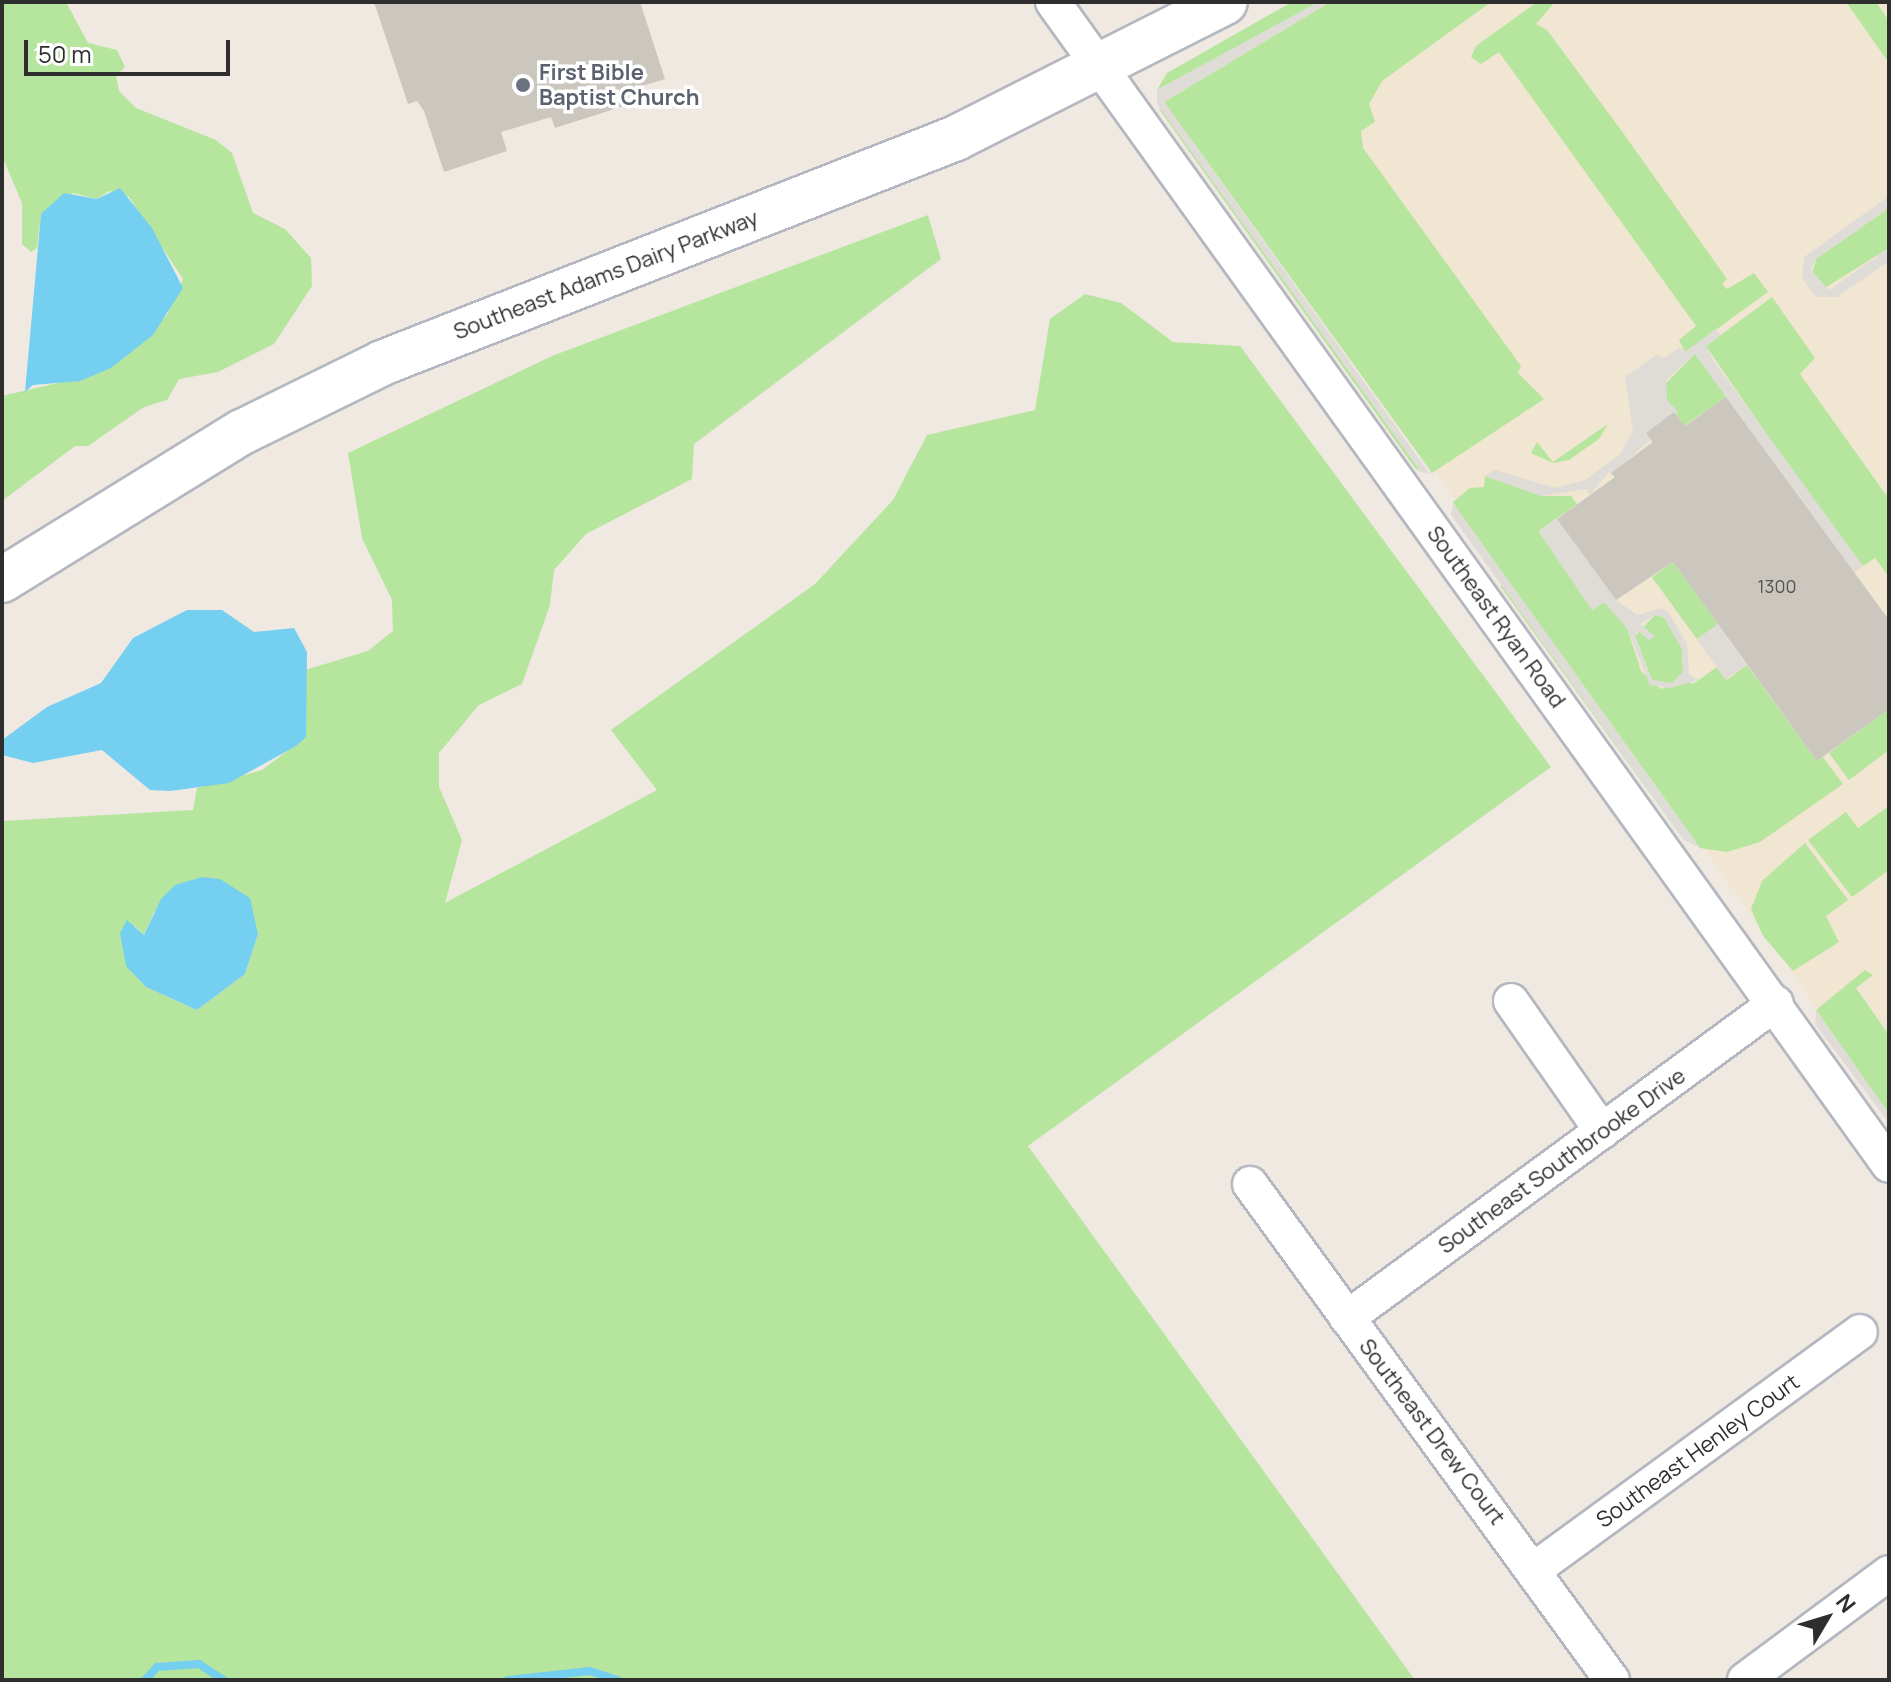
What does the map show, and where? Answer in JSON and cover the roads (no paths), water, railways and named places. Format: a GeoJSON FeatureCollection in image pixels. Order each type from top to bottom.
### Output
{"type":"FeatureCollection","features":[{"type":"Feature","properties":{"kind":"main road","name":"Southeast Adams Dairy Parkway"},"geometry":{"type":"LineString","coordinates":[[2,580],[216,447],[382,363],[956,138],[1102,69],[1225,2]]}},
{"type":"Feature","properties":{"kind":"street","name":"Southeast Ryan Road"},"geometry":{"type":"LineString","coordinates":[[1053,2],[1776,1003],[1889,1165]]}},
{"type":"Feature","properties":{"kind":"street"},"geometry":{"type":"LineString","coordinates":[[1511,1001],[1602,1131]]}},
{"type":"Feature","properties":{"kind":"street","name":"Southeast Southbrooke Drive"},"geometry":{"type":"LineString","coordinates":[[1347,1318],[1776,1003]]}},
{"type":"Feature","properties":{"kind":"street","name":"Southeast Drew Court"},"geometry":{"type":"LineString","coordinates":[[1250,1184],[1535,1569],[1612,1680]]}},
{"type":"Feature","properties":{"kind":"street","name":"Southeast Henley Court"},"geometry":{"type":"LineString","coordinates":[[1535,1569],[1860,1332]]}},
{"type":"Feature","properties":{"kind":"street"},"geometry":{"type":"LineString","coordinates":[[1745,1680],[1889,1573]]}},
{"type":"Feature","properties":{"kind":"water"},"geometry":{"type":"Polygon","coordinates":[[[120,188],[152,228],[183,288],[153,335],[111,368],[80,381],[33,385],[25,392],[41,214],[64,193],[97,199],[120,188]]]}},
{"type":"Feature","properties":{"kind":"water"},"geometry":{"type":"Polygon","coordinates":[[[187,610],[222,610],[254,632],[294,628],[307,652],[306,737],[296,746],[229,783],[170,791],[150,790],[102,750],[33,763],[2,755],[2,740],[47,707],[101,683],[133,638],[187,610]]]}},
{"type":"Feature","properties":{"kind":"water"},"geometry":{"type":"Polygon","coordinates":[[[202,877],[220,879],[250,898],[258,934],[245,974],[197,1010],[146,987],[126,966],[120,933],[127,920],[144,935],[161,899],[175,885],[202,877]]]}},
{"type":"Feature","properties":{"kind":"waterway"},"geometry":{"type":"LineString","coordinates":[[145,1680],[157,1667],[199,1664],[224,1680]]}},
{"type":"Feature","properties":{"kind":"waterway"},"geometry":{"type":"LineString","coordinates":[[508,1680],[590,1671],[618,1680]]}},
{"type":"Feature","properties":{"kind":"place","name":"First Bible Baptist Church"},"geometry":{"type":"Point","coordinates":[523,85]}}]}
